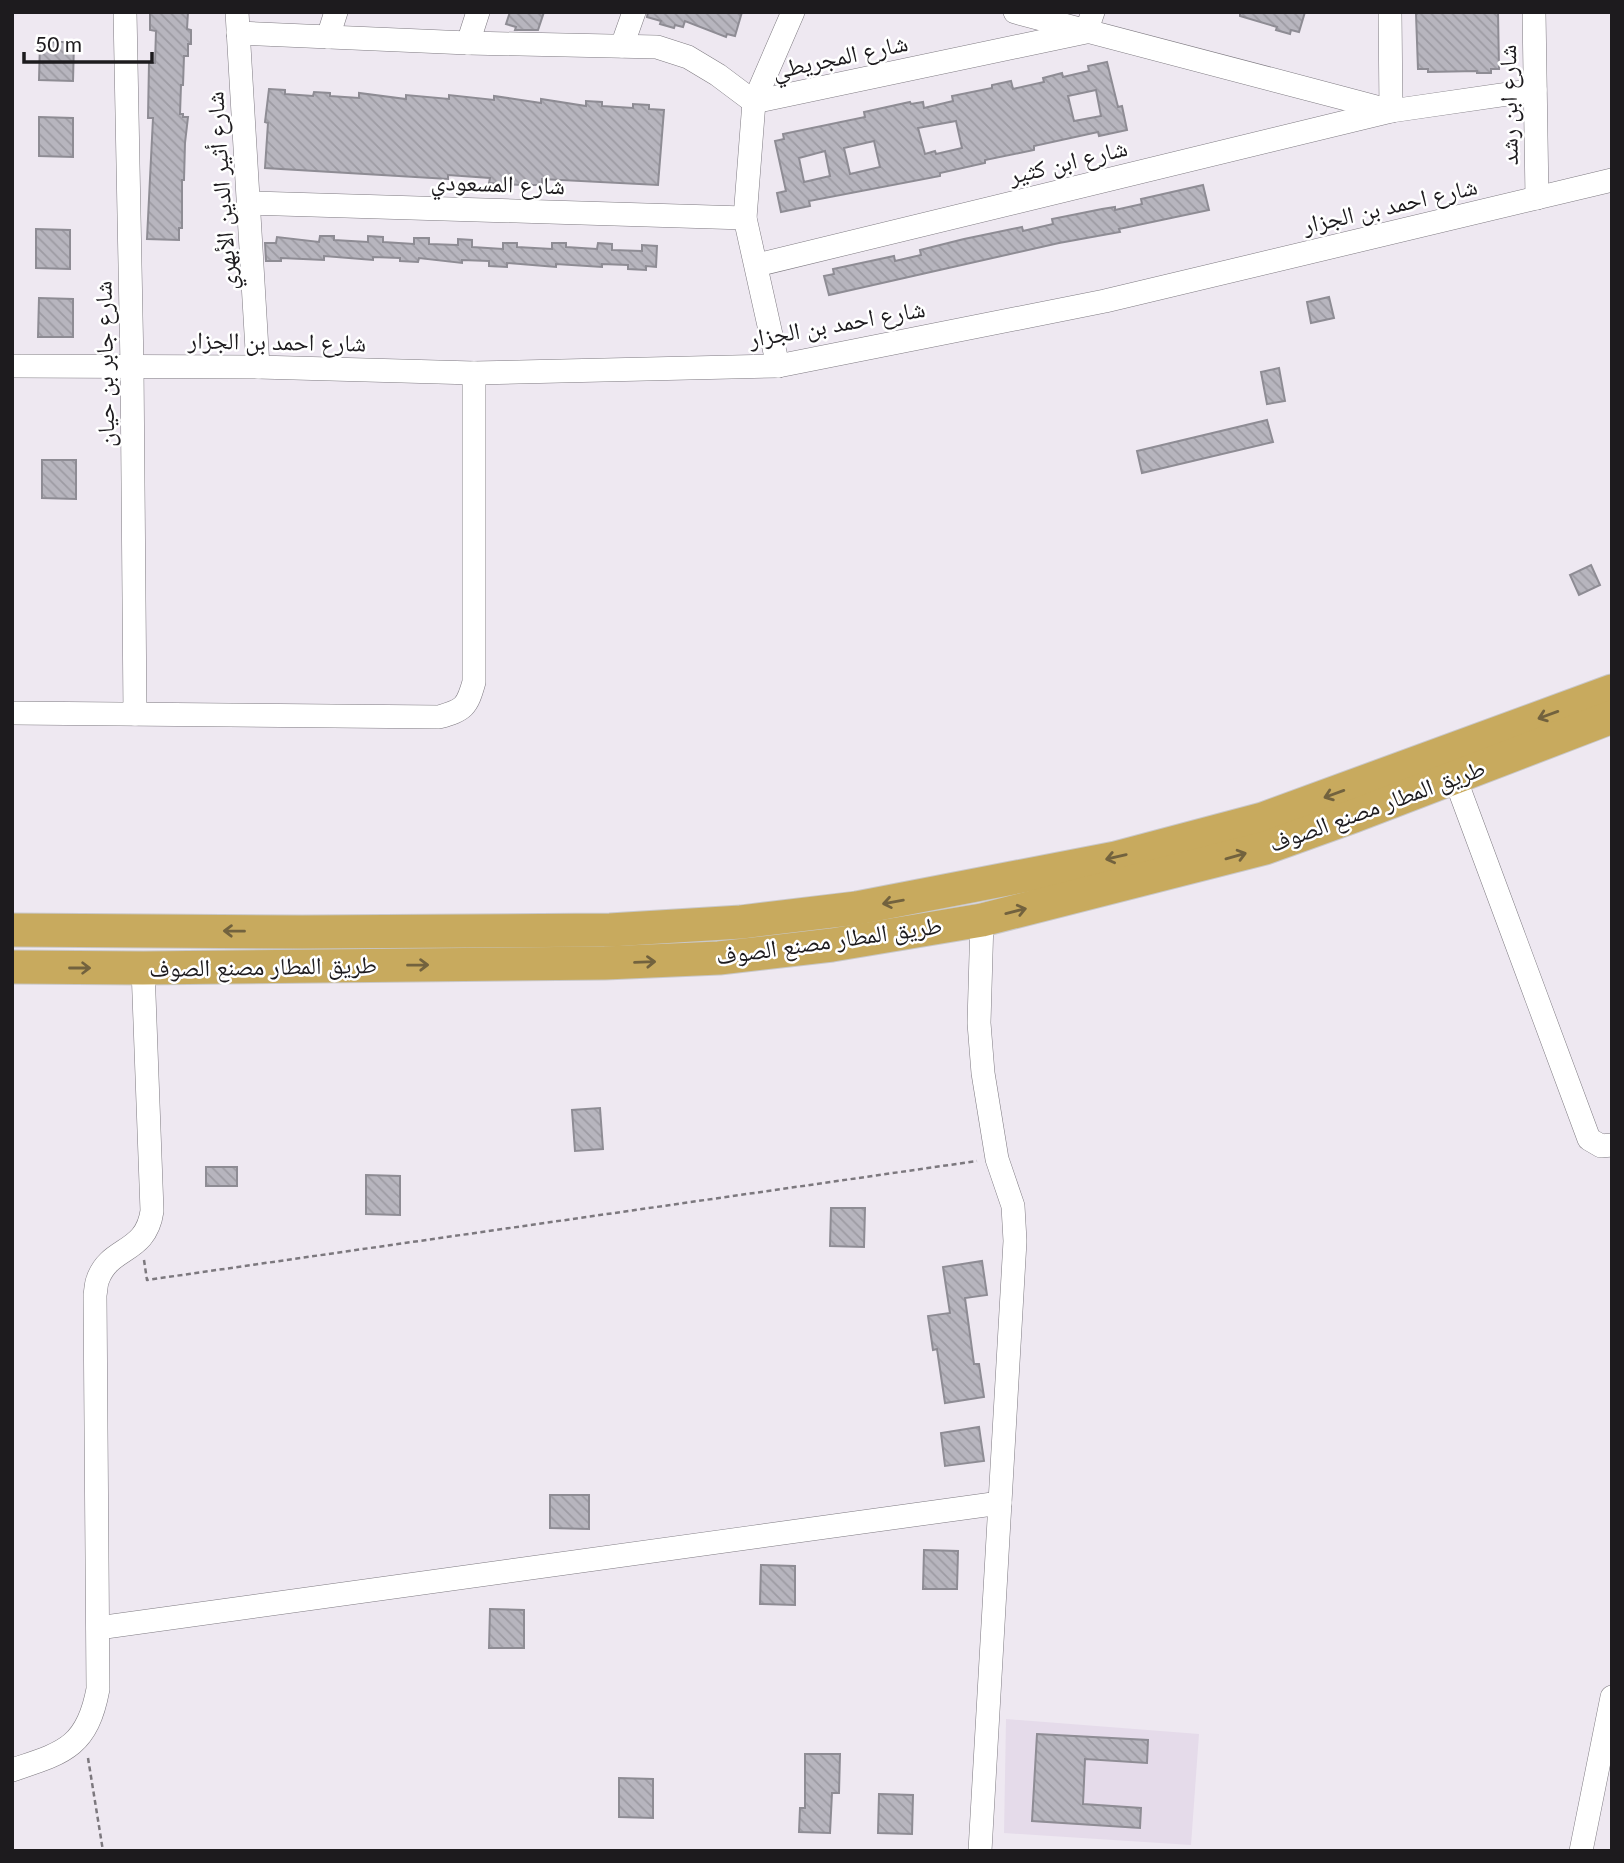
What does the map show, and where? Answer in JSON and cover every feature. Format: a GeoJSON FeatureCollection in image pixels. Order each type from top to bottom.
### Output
{"type":"FeatureCollection","features":[{"type":"Feature","properties":{"kind":"highway","name":"طريق المطار مصنع الصوف"},"geometry":{"type":"LineString","coordinates":[[12,930],[610,930],[741,922],[857,908],[1116,858],[1263,820],[1612,691]]}},
{"type":"Feature","properties":{"kind":"highway","name":"طريق المطار مصنع الصوف"},"geometry":{"type":"LineString","coordinates":[[12,967],[143,968],[662,961],[832,945],[982,920],[1265,848],[1612,717]]}},
{"type":"Feature","properties":{"kind":"street","name":"شارع جابر بن حيان"},"geometry":{"type":"LineString","coordinates":[[125,12],[135,714]]}},
{"type":"Feature","properties":{"kind":"street"},"geometry":{"type":"LineString","coordinates":[[328,37],[336,12]]}},
{"type":"Feature","properties":{"kind":"street"},"geometry":{"type":"LineString","coordinates":[[468,43],[478,12]]}},
{"type":"Feature","properties":{"kind":"street"},"geometry":{"type":"LineString","coordinates":[[622,46],[634,12]]}},
{"type":"Feature","properties":{"kind":"street"},"geometry":{"type":"LineString","coordinates":[[778,366],[745,218],[754,102],[793,12]]}},
{"type":"Feature","properties":{"kind":"street"},"geometry":{"type":"LineString","coordinates":[[1016,12],[1090,22],[1391,111],[1390,12]]}},
{"type":"Feature","properties":{"kind":"street","name":"شارع ابن رشد"},"geometry":{"type":"LineString","coordinates":[[1534,12],[1537,198]]}},
{"type":"Feature","properties":{"kind":"street","name":"شارع المجريطي"},"geometry":{"type":"LineString","coordinates":[[238,23],[328,37],[657,47],[688,57],[754,102],[1090,22]]}},
{"type":"Feature","properties":{"kind":"street","name":"شارع أثير الدين الأبهري"},"geometry":{"type":"LineString","coordinates":[[238,23],[258,366]]}},
{"type":"Feature","properties":{"kind":"street","name":"شارع ابن كثير"},"geometry":{"type":"LineString","coordinates":[[757,265],[1391,111],[1535,90]]}},
{"type":"Feature","properties":{"kind":"street","name":"شارع احمد بن الجزار"},"geometry":{"type":"LineString","coordinates":[[12,366],[258,366],[474,373],[778,366],[1105,301],[1612,180]]}},
{"type":"Feature","properties":{"kind":"street","name":"شارع المسعودي"},"geometry":{"type":"LineString","coordinates":[[250,203],[745,218]]}},
{"type":"Feature","properties":{"kind":"street"},"geometry":{"type":"LineString","coordinates":[[12,713],[439,717],[464,708],[469,701],[474,682],[474,373]]}},
{"type":"Feature","properties":{"kind":"street"},"geometry":{"type":"LineString","coordinates":[[1455,778],[1589,1139],[1601,1146],[1612,1145]]}},
{"type":"Feature","properties":{"kind":"street"},"geometry":{"type":"LineString","coordinates":[[981,1851],[1015,1241],[1013,1206],[997,1158],[990,1125],[979,1023],[982,920]]}},
{"type":"Feature","properties":{"kind":"street"},"geometry":{"type":"LineString","coordinates":[[12,1770],[71,1747],[94,1710],[98,1689],[95,1295],[97,1279],[108,1262],[141,1240],[150,1224],[152,1211],[143,968]]}},
{"type":"Feature","properties":{"kind":"street"},"geometry":{"type":"LineString","coordinates":[[98,1628],[1000,1503]]}},
{"type":"Feature","properties":{"kind":"street"},"geometry":{"type":"LineString","coordinates":[[1581,1851],[1612,1697]]}},
{"type":"Feature","properties":{"kind":"path"},"geometry":{"type":"LineString","coordinates":[[141,1240],[148,1280],[997,1158]]}},
{"type":"Feature","properties":{"kind":"path"},"geometry":{"type":"LineString","coordinates":[[83,1730],[103,1851]]}},
{"type":"Feature","properties":{"kind":"shaded area"},"geometry":{"type":"Polygon","coordinates":[[[1006,1719],[1199,1734],[1191,1845],[1004,1833],[1006,1719]]]}},
{"type":"Feature","properties":{"kind":"building"},"geometry":{"type":"Polygon","coordinates":[[[150,12],[188,12],[187,29],[191,30],[191,44],[188,44],[188,56],[184,56],[181,85],[180,114],[188,117],[182,180],[182,228],[179,228],[179,240],[147,239],[153,118],[148,118],[149,63],[155,63],[156,31],[150,30],[150,12]]]}},
{"type":"Feature","properties":{"kind":"building"},"geometry":{"type":"Polygon","coordinates":[[[510,12],[544,12],[538,30],[515,30],[516,27],[506,24],[510,12]]]}},
{"type":"Feature","properties":{"kind":"building"},"geometry":{"type":"Polygon","coordinates":[[[648,12],[742,12],[735,36],[727,34],[726,37],[685,21],[683,27],[675,25],[674,28],[660,24],[661,21],[647,17],[648,12]]]}},
{"type":"Feature","properties":{"kind":"building"},"geometry":{"type":"Polygon","coordinates":[[[1240,12],[1305,12],[1299,32],[1291,30],[1290,34],[1276,30],[1277,27],[1240,16],[1240,12]]]}},
{"type":"Feature","properties":{"kind":"building"},"geometry":{"type":"Polygon","coordinates":[[[1498,12],[1499,69],[1491,69],[1491,73],[1477,73],[1428,72],[1428,69],[1418,69],[1416,14],[1498,12]]]}},
{"type":"Feature","properties":{"kind":"building"},"geometry":{"type":"Polygon","coordinates":[[[40,42],[74,42],[73,81],[39,80],[40,42]]]}},
{"type":"Feature","properties":{"kind":"building"},"geometry":{"type":"Polygon","coordinates":[[[1107,62],[1118,107],[1122,106],[1127,130],[1099,136],[1098,132],[1034,146],[1034,150],[985,160],[985,163],[940,173],[940,176],[809,201],[810,206],[781,212],[777,193],[786,191],[775,141],[784,139],[783,134],[865,117],[864,112],[910,102],[923,102],[924,108],[953,101],[952,96],[992,88],[992,85],[1011,81],[1013,89],[1044,82],[1043,78],[1062,73],[1063,77],[1089,71],[1088,66],[1107,62]],[[1096,90],[1068,96],[1074,121],[1101,116],[1096,90]],[[956,121],[918,128],[925,154],[962,148],[956,121]],[[874,141],[844,148],[850,174],[880,167],[874,141]],[[825,151],[799,158],[804,182],[830,176],[825,151]]]}},
{"type":"Feature","properties":{"kind":"building"},"geometry":{"type":"Polygon","coordinates":[[[269,89],[285,90],[285,94],[313,96],[314,92],[359,98],[359,93],[406,99],[406,95],[449,99],[449,95],[494,100],[494,96],[586,106],[586,101],[602,102],[602,106],[633,108],[633,104],[649,105],[649,109],[664,110],[658,185],[542,179],[542,185],[522,185],[489,183],[490,178],[448,175],[448,179],[265,168],[268,123],[265,122],[269,89]]]}},
{"type":"Feature","properties":{"kind":"building"},"geometry":{"type":"Polygon","coordinates":[[[39,117],[73,118],[73,157],[39,156],[39,117]]]}},
{"type":"Feature","properties":{"kind":"building"},"geometry":{"type":"Polygon","coordinates":[[[1203,185],[1209,210],[829,295],[824,276],[834,274],[833,269],[894,256],[895,261],[921,255],[920,250],[964,239],[1022,227],[1023,231],[1053,224],[1052,219],[1142,204],[1141,199],[1203,185]]]}},
{"type":"Feature","properties":{"kind":"building"},"geometry":{"type":"Polygon","coordinates":[[[36,229],[70,230],[70,269],[36,268],[36,229]]]}},
{"type":"Feature","properties":{"kind":"building"},"geometry":{"type":"Polygon","coordinates":[[[320,236],[334,236],[334,240],[368,242],[368,236],[383,237],[383,242],[414,244],[414,238],[429,238],[429,244],[458,245],[458,239],[472,240],[472,247],[503,249],[503,243],[517,243],[517,247],[552,249],[552,243],[566,243],[566,247],[597,249],[598,243],[612,244],[612,250],[642,251],[642,245],[657,246],[656,267],[646,266],[646,270],[628,269],[628,265],[602,264],[602,267],[556,264],[556,267],[507,263],[507,267],[489,266],[489,261],[462,260],[462,263],[419,258],[418,262],[400,261],[400,258],[373,257],[373,260],[324,256],[324,260],[281,258],[281,261],[266,261],[265,243],[276,243],[277,237],[319,242],[320,236]]]}},
{"type":"Feature","properties":{"kind":"building"},"geometry":{"type":"Polygon","coordinates":[[[1329,297],[1334,318],[1311,323],[1307,302],[1329,297]]]}},
{"type":"Feature","properties":{"kind":"building"},"geometry":{"type":"Polygon","coordinates":[[[39,298],[73,299],[73,337],[38,337],[39,298]]]}},
{"type":"Feature","properties":{"kind":"building"},"geometry":{"type":"Polygon","coordinates":[[[1279,368],[1285,401],[1267,404],[1261,372],[1279,368]]]}},
{"type":"Feature","properties":{"kind":"building"},"geometry":{"type":"Polygon","coordinates":[[[1267,420],[1273,442],[1142,473],[1137,451],[1267,420]]]}},
{"type":"Feature","properties":{"kind":"building"},"geometry":{"type":"Polygon","coordinates":[[[42,460],[76,460],[76,499],[42,498],[42,460]]]}},
{"type":"Feature","properties":{"kind":"building"},"geometry":{"type":"Polygon","coordinates":[[[1591,565],[1600,585],[1579,595],[1570,575],[1591,565]]]}},
{"type":"Feature","properties":{"kind":"building"},"geometry":{"type":"Polygon","coordinates":[[[600,1108],[603,1149],[575,1151],[572,1110],[600,1108]]]}},
{"type":"Feature","properties":{"kind":"building"},"geometry":{"type":"Polygon","coordinates":[[[206,1167],[237,1167],[237,1186],[206,1186],[206,1167]]]}},
{"type":"Feature","properties":{"kind":"building"},"geometry":{"type":"Polygon","coordinates":[[[366,1175],[400,1176],[400,1215],[366,1214],[366,1175]]]}},
{"type":"Feature","properties":{"kind":"building"},"geometry":{"type":"Polygon","coordinates":[[[831,1208],[865,1208],[864,1247],[830,1246],[831,1208]]]}},
{"type":"Feature","properties":{"kind":"building"},"geometry":{"type":"Polygon","coordinates":[[[982,1261],[987,1295],[965,1298],[974,1364],[979,1364],[984,1397],[945,1403],[937,1349],[933,1350],[928,1316],[950,1313],[943,1267],[982,1261]]]}},
{"type":"Feature","properties":{"kind":"building"},"geometry":{"type":"Polygon","coordinates":[[[979,1427],[984,1461],[945,1466],[941,1433],[979,1427]]]}},
{"type":"Feature","properties":{"kind":"building"},"geometry":{"type":"Polygon","coordinates":[[[550,1495],[589,1495],[589,1529],[550,1528],[550,1495]]]}},
{"type":"Feature","properties":{"kind":"building"},"geometry":{"type":"Polygon","coordinates":[[[924,1550],[958,1551],[957,1589],[923,1589],[924,1550]]]}},
{"type":"Feature","properties":{"kind":"building"},"geometry":{"type":"Polygon","coordinates":[[[761,1565],[795,1566],[795,1605],[760,1604],[761,1565]]]}},
{"type":"Feature","properties":{"kind":"building"},"geometry":{"type":"Polygon","coordinates":[[[490,1609],[524,1610],[524,1648],[489,1648],[490,1609]]]}},
{"type":"Feature","properties":{"kind":"building"},"geometry":{"type":"Polygon","coordinates":[[[1037,1734],[1148,1740],[1147,1763],[1085,1759],[1083,1804],[1141,1808],[1140,1828],[1032,1821],[1037,1734]]]}},
{"type":"Feature","properties":{"kind":"building"},"geometry":{"type":"Polygon","coordinates":[[[805,1754],[840,1754],[839,1793],[832,1793],[830,1833],[799,1832],[800,1808],[805,1808],[805,1754]]]}},
{"type":"Feature","properties":{"kind":"building"},"geometry":{"type":"Polygon","coordinates":[[[619,1778],[653,1779],[653,1818],[619,1817],[619,1778]]]}},
{"type":"Feature","properties":{"kind":"building"},"geometry":{"type":"Polygon","coordinates":[[[879,1794],[913,1795],[912,1834],[878,1833],[879,1794]]]}}]}
